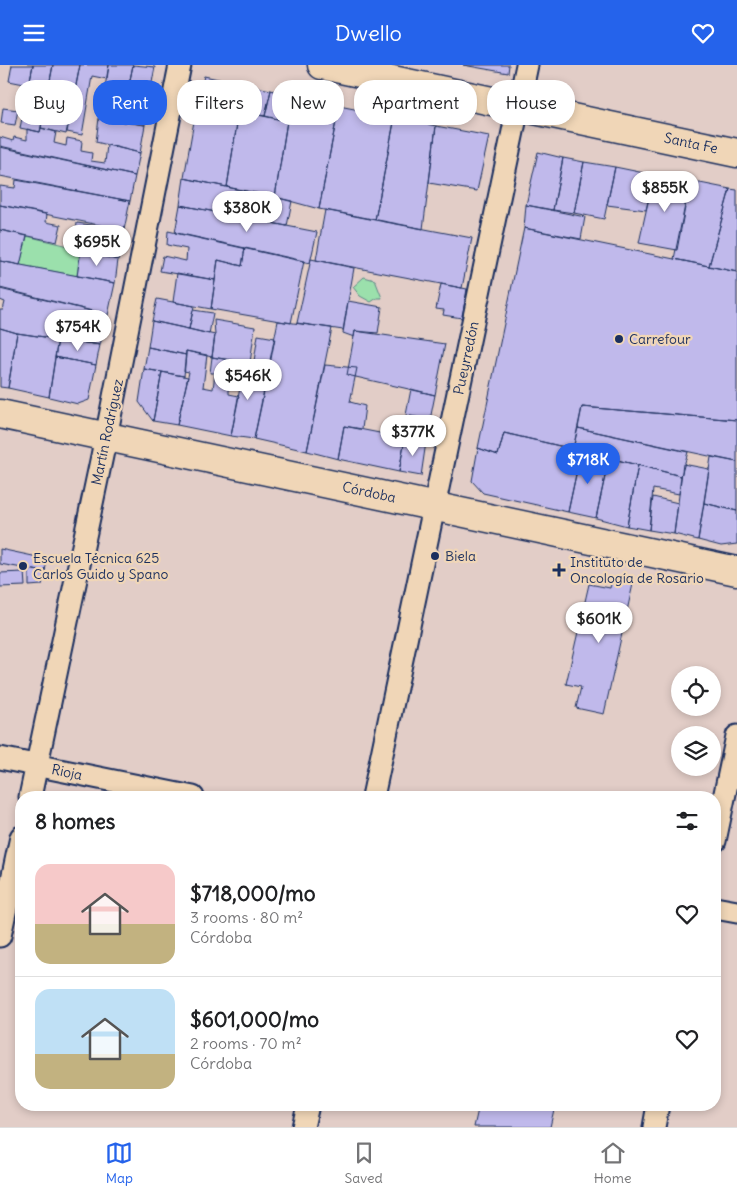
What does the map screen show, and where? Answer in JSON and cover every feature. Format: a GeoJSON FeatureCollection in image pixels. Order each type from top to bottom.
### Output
{"type":"FeatureCollection","features":[{"type":"Feature","properties":{"kind":"main road","name":"Santa Fe"},"geometry":{"type":"LineString","coordinates":[[322,65],[487,100]]}},
{"type":"Feature","properties":{"kind":"main road","name":"Santa Fe"},"geometry":{"type":"LineString","coordinates":[[575,118],[737,153]]}},
{"type":"Feature","properties":{"kind":"main road","name":"Córdoba"},"geometry":{"type":"LineString","coordinates":[[0,414],[737,571]]}},
{"type":"Feature","properties":{"kind":"street","name":"Martín Rodríguez"},"geometry":{"type":"LineString","coordinates":[[31,791],[106,437],[180,65]]}},
{"type":"Feature","properties":{"kind":"street","name":"Pueyrredón"},"geometry":{"type":"LineString","coordinates":[[524,80],[527,65]]}},
{"type":"Feature","properties":{"kind":"street","name":"Pueyrredón"},"geometry":{"type":"LineString","coordinates":[[374,791],[514,125]]}},
{"type":"Feature","properties":{"kind":"street"},"geometry":{"type":"LineString","coordinates":[[721,812],[737,736]]}},
{"type":"Feature","properties":{"kind":"street","name":"Rioja"},"geometry":{"type":"LineString","coordinates":[[0,758],[164,791]]}},
{"type":"Feature","properties":{"kind":"street"},"geometry":{"type":"LineString","coordinates":[[0,936],[15,865]]}},
{"type":"Feature","properties":{"kind":"street"},"geometry":{"type":"LineString","coordinates":[[721,909],[737,912]]}},
{"type":"Feature","properties":{"kind":"street"},"geometry":{"type":"LineString","coordinates":[[303,1127],[307,1111]]}},
{"type":"Feature","properties":{"kind":"street"},"geometry":{"type":"LineString","coordinates":[[654,1127],[657,1111]]}},
{"type":"Feature","properties":{"kind":"shaded area","name":"Escuela Técnica 625 Carlos Guido y Spano"},"geometry":{"type":"Polygon","coordinates":[[[0,549],[47,559],[42,585],[0,587],[0,549]]]}},
{"type":"Feature","properties":{"kind":"green space"},"geometry":{"type":"Polygon","coordinates":[[[27,236],[80,249],[77,276],[20,265],[27,236]]]}},
{"type":"Feature","properties":{"kind":"green space"},"geometry":{"type":"Polygon","coordinates":[[[364,277],[375,280],[382,298],[377,298],[371,302],[360,296],[353,287],[364,277]]]}},
{"type":"Feature","properties":{"kind":"building"},"geometry":{"type":"Polygon","coordinates":[[[12,65],[33,65],[30,80],[9,81],[12,65]]]}},
{"type":"Feature","properties":{"kind":"building"},"geometry":{"type":"Polygon","coordinates":[[[33,65],[53,65],[50,80],[30,80],[33,65]]]}},
{"type":"Feature","properties":{"kind":"building"},"geometry":{"type":"Polygon","coordinates":[[[53,65],[80,65],[77,80],[50,80],[53,65]]]}},
{"type":"Feature","properties":{"kind":"building"},"geometry":{"type":"Polygon","coordinates":[[[80,65],[109,65],[107,79],[92,76],[82,135],[67,132],[68,125],[83,125],[83,80],[77,80],[80,65]]]}},
{"type":"Feature","properties":{"kind":"building"},"geometry":{"type":"Polygon","coordinates":[[[109,65],[133,65],[130,80],[106,80],[109,65]]]}},
{"type":"Feature","properties":{"kind":"building"},"geometry":{"type":"Polygon","coordinates":[[[133,65],[155,67],[152,80],[130,80],[133,65]]]}},
{"type":"Feature","properties":{"kind":"building"},"geometry":{"type":"Polygon","coordinates":[[[463,65],[509,65],[508,73],[463,65]]]}},
{"type":"Feature","properties":{"kind":"building"},"geometry":{"type":"Polygon","coordinates":[[[204,76],[223,80],[203,80],[204,76]]]}},
{"type":"Feature","properties":{"kind":"building"},"geometry":{"type":"Polygon","coordinates":[[[262,88],[271,90],[265,116],[262,115],[262,88]]]}},
{"type":"Feature","properties":{"kind":"building"},"geometry":{"type":"Polygon","coordinates":[[[271,90],[272,118],[265,116],[271,90]]]}},
{"type":"Feature","properties":{"kind":"building"},"geometry":{"type":"Polygon","coordinates":[[[344,107],[354,109],[354,125],[393,125],[375,220],[319,209],[335,125],[344,125],[344,107]]]}},
{"type":"Feature","properties":{"kind":"building"},"geometry":{"type":"Polygon","coordinates":[[[3,108],[15,110],[15,125],[1,123],[3,108]]]}},
{"type":"Feature","properties":{"kind":"building"},"geometry":{"type":"Polygon","coordinates":[[[262,116],[272,118],[272,125],[286,125],[275,197],[227,187],[237,125],[262,125],[262,116]]]}},
{"type":"Feature","properties":{"kind":"building"},"geometry":{"type":"Polygon","coordinates":[[[21,125],[41,125],[40,132],[20,128],[21,125]]]}},
{"type":"Feature","properties":{"kind":"building"},"geometry":{"type":"Polygon","coordinates":[[[42,125],[68,125],[66,134],[41,128],[42,125]]]}},
{"type":"Feature","properties":{"kind":"building"},"geometry":{"type":"Polygon","coordinates":[[[98,125],[145,125],[140,153],[96,142],[98,125]]]}},
{"type":"Feature","properties":{"kind":"building"},"geometry":{"type":"Polygon","coordinates":[[[193,125],[237,125],[227,187],[184,178],[193,125]]]}},
{"type":"Feature","properties":{"kind":"building"},"geometry":{"type":"Polygon","coordinates":[[[286,125],[335,125],[319,209],[275,197],[286,125]]]}},
{"type":"Feature","properties":{"kind":"building"},"geometry":{"type":"Polygon","coordinates":[[[393,125],[436,126],[423,229],[375,220],[393,125]]]}},
{"type":"Feature","properties":{"kind":"building"},"geometry":{"type":"Polygon","coordinates":[[[436,126],[489,136],[477,191],[429,183],[436,126]]]}},
{"type":"Feature","properties":{"kind":"building"},"geometry":{"type":"Polygon","coordinates":[[[41,128],[56,132],[54,143],[66,146],[67,138],[82,141],[81,151],[92,153],[91,161],[105,163],[107,145],[140,153],[135,176],[0,146],[0,137],[13,141],[14,137],[27,140],[27,129],[40,132],[41,128]]]}},
{"type":"Feature","properties":{"kind":"building"},"geometry":{"type":"Polygon","coordinates":[[[0,147],[135,176],[130,201],[0,176],[0,147]]]}},
{"type":"Feature","properties":{"kind":"building"},"geometry":{"type":"Polygon","coordinates":[[[538,152],[563,158],[553,210],[526,205],[538,152]]]}},
{"type":"Feature","properties":{"kind":"building"},"geometry":{"type":"Polygon","coordinates":[[[563,158],[584,162],[574,213],[553,210],[563,158]]]}},
{"type":"Feature","properties":{"kind":"building"},"geometry":{"type":"Polygon","coordinates":[[[584,162],[615,167],[604,219],[574,213],[584,162]]]}},
{"type":"Feature","properties":{"kind":"building"},"geometry":{"type":"Polygon","coordinates":[[[615,167],[654,175],[646,210],[607,205],[615,167]]]}},
{"type":"Feature","properties":{"kind":"building"},"geometry":{"type":"Polygon","coordinates":[[[654,175],[690,181],[677,250],[639,243],[654,175]]]}},
{"type":"Feature","properties":{"kind":"building"},"geometry":{"type":"Polygon","coordinates":[[[184,178],[292,201],[287,226],[180,205],[184,178]]]}},
{"type":"Feature","properties":{"kind":"building"},"geometry":{"type":"Polygon","coordinates":[[[16,180],[130,201],[124,230],[0,205],[0,186],[15,188],[16,180]]]}},
{"type":"Feature","properties":{"kind":"building"},"geometry":{"type":"Polygon","coordinates":[[[690,181],[730,189],[709,266],[674,259],[690,181]]]}},
{"type":"Feature","properties":{"kind":"building"},"geometry":{"type":"Polygon","coordinates":[[[730,189],[737,190],[737,272],[709,266],[730,189]]]}},
{"type":"Feature","properties":{"kind":"building"},"geometry":{"type":"Polygon","coordinates":[[[0,205],[47,214],[46,222],[61,225],[57,242],[0,230],[0,205]]]}},
{"type":"Feature","properties":{"kind":"building"},"geometry":{"type":"Polygon","coordinates":[[[180,205],[317,232],[310,263],[175,233],[180,205]]]}},
{"type":"Feature","properties":{"kind":"building"},"geometry":{"type":"Polygon","coordinates":[[[526,205],[585,217],[581,239],[524,228],[526,205]]]}},
{"type":"Feature","properties":{"kind":"building"},"geometry":{"type":"Polygon","coordinates":[[[325,210],[472,238],[462,288],[316,260],[325,210]]]}},
{"type":"Feature","properties":{"kind":"building"},"geometry":{"type":"Polygon","coordinates":[[[77,223],[124,230],[118,260],[74,248],[77,223]]]}},
{"type":"Feature","properties":{"kind":"building","name":"Carrefour"},"geometry":{"type":"Polygon","coordinates":[[[524,228],[737,272],[737,420],[582,407],[573,449],[504,433],[498,455],[478,448],[524,228]]]}},
{"type":"Feature","properties":{"kind":"building"},"geometry":{"type":"Polygon","coordinates":[[[0,230],[27,236],[20,265],[0,261],[0,230]]]}},
{"type":"Feature","properties":{"kind":"building"},"geometry":{"type":"Polygon","coordinates":[[[168,231],[245,248],[242,266],[218,260],[215,280],[160,271],[163,256],[186,261],[187,249],[167,245],[168,231]]]}},
{"type":"Feature","properties":{"kind":"building"},"geometry":{"type":"Polygon","coordinates":[[[245,248],[304,261],[291,323],[211,309],[218,260],[242,266],[245,248]]]}},
{"type":"Feature","properties":{"kind":"building"},"geometry":{"type":"Polygon","coordinates":[[[81,251],[118,260],[115,283],[77,276],[81,251]]]}},
{"type":"Feature","properties":{"kind":"building"},"geometry":{"type":"Polygon","coordinates":[[[311,259],[354,268],[343,330],[297,323],[311,259]]]}},
{"type":"Feature","properties":{"kind":"building"},"geometry":{"type":"Polygon","coordinates":[[[0,261],[115,283],[108,315],[0,288],[0,261]]]}},
{"type":"Feature","properties":{"kind":"building"},"geometry":{"type":"Polygon","coordinates":[[[177,273],[215,280],[211,309],[173,302],[177,273]]]}},
{"type":"Feature","properties":{"kind":"building"},"geometry":{"type":"Polygon","coordinates":[[[441,284],[467,289],[462,318],[443,315],[444,310],[436,309],[441,284]]]}},
{"type":"Feature","properties":{"kind":"building"},"geometry":{"type":"Polygon","coordinates":[[[0,289],[108,315],[100,345],[17,333],[0,328],[0,310],[3,310],[5,302],[0,300],[0,289]]]}},
{"type":"Feature","properties":{"kind":"building"},"geometry":{"type":"Polygon","coordinates":[[[157,299],[194,306],[189,329],[152,321],[157,299]]]}},
{"type":"Feature","properties":{"kind":"building"},"geometry":{"type":"Polygon","coordinates":[[[348,301],[382,307],[378,333],[355,331],[354,337],[343,333],[348,301]]]}},
{"type":"Feature","properties":{"kind":"building"},"geometry":{"type":"Polygon","coordinates":[[[193,310],[213,313],[209,334],[189,329],[193,310]]]}},
{"type":"Feature","properties":{"kind":"building"},"geometry":{"type":"Polygon","coordinates":[[[214,320],[255,327],[250,363],[212,357],[215,335],[214,320]]]}},
{"type":"Feature","properties":{"kind":"building"},"geometry":{"type":"Polygon","coordinates":[[[152,321],[215,335],[212,357],[186,351],[186,355],[148,347],[152,321]]]}},
{"type":"Feature","properties":{"kind":"building"},"geometry":{"type":"Polygon","coordinates":[[[278,321],[332,328],[307,451],[254,439],[278,321]]]}},
{"type":"Feature","properties":{"kind":"building"},"geometry":{"type":"Polygon","coordinates":[[[0,328],[17,333],[8,388],[0,387],[0,328]]]}},
{"type":"Feature","properties":{"kind":"building"},"geometry":{"type":"Polygon","coordinates":[[[355,331],[445,344],[435,395],[347,375],[355,331]]]}},
{"type":"Feature","properties":{"kind":"building"},"geometry":{"type":"Polygon","coordinates":[[[17,333],[58,339],[49,397],[8,388],[17,333]]]}},
{"type":"Feature","properties":{"kind":"building"},"geometry":{"type":"Polygon","coordinates":[[[258,335],[275,338],[270,364],[254,361],[258,335]]]}},
{"type":"Feature","properties":{"kind":"building"},"geometry":{"type":"Polygon","coordinates":[[[58,339],[100,345],[96,365],[55,357],[58,339]]]}},
{"type":"Feature","properties":{"kind":"building"},"geometry":{"type":"Polygon","coordinates":[[[148,347],[186,355],[184,376],[144,369],[148,347]]]}},
{"type":"Feature","properties":{"kind":"building"},"geometry":{"type":"Polygon","coordinates":[[[186,351],[207,355],[203,387],[213,389],[215,373],[210,373],[212,357],[235,361],[234,379],[229,379],[229,394],[239,396],[231,436],[177,425],[189,372],[184,371],[186,351]]]}},
{"type":"Feature","properties":{"kind":"building"},"geometry":{"type":"Polygon","coordinates":[[[55,357],[96,365],[89,400],[78,404],[49,397],[55,357]]]}},
{"type":"Feature","properties":{"kind":"building"},"geometry":{"type":"Polygon","coordinates":[[[238,361],[260,365],[257,381],[266,383],[254,439],[231,436],[241,382],[236,380],[238,361]]]}},
{"type":"Feature","properties":{"kind":"building"},"geometry":{"type":"Polygon","coordinates":[[[325,365],[357,368],[350,402],[365,406],[362,429],[344,426],[338,459],[307,451],[325,365]]]}},
{"type":"Feature","properties":{"kind":"building"},"geometry":{"type":"Polygon","coordinates":[[[144,369],[162,372],[153,421],[139,402],[144,369]]]}},
{"type":"Feature","properties":{"kind":"building"},"geometry":{"type":"Polygon","coordinates":[[[162,372],[188,377],[177,425],[153,421],[162,372]]]}},
{"type":"Feature","properties":{"kind":"building"},"geometry":{"type":"Polygon","coordinates":[[[411,389],[435,395],[430,420],[406,415],[411,389]]]}},
{"type":"Feature","properties":{"kind":"building"},"geometry":{"type":"Polygon","coordinates":[[[582,407],[737,420],[737,462],[578,428],[582,407]]]}},
{"type":"Feature","properties":{"kind":"building"},"geometry":{"type":"Polygon","coordinates":[[[344,426],[405,438],[399,472],[338,459],[344,426]]]}},
{"type":"Feature","properties":{"kind":"building"},"geometry":{"type":"Polygon","coordinates":[[[578,428],[688,452],[681,476],[573,449],[578,428]]]}},
{"type":"Feature","properties":{"kind":"building"},"geometry":{"type":"Polygon","coordinates":[[[504,433],[581,451],[568,512],[483,493],[472,481],[478,448],[498,455],[504,433]]]}},
{"type":"Feature","properties":{"kind":"building"},"geometry":{"type":"Polygon","coordinates":[[[405,438],[426,442],[421,476],[399,472],[405,438]]]}},
{"type":"Feature","properties":{"kind":"building"},"geometry":{"type":"Polygon","coordinates":[[[581,451],[609,458],[596,518],[568,512],[581,451]]]}},
{"type":"Feature","properties":{"kind":"building"},"geometry":{"type":"Polygon","coordinates":[[[711,457],[737,462],[737,511],[704,503],[711,457]]]}},
{"type":"Feature","properties":{"kind":"building"},"geometry":{"type":"Polygon","coordinates":[[[609,458],[638,465],[627,526],[596,518],[609,458]]]}},
{"type":"Feature","properties":{"kind":"building"},"geometry":{"type":"Polygon","coordinates":[[[683,464],[709,469],[698,540],[674,534],[683,464]]]}},
{"type":"Feature","properties":{"kind":"building"},"geometry":{"type":"Polygon","coordinates":[[[638,465],[681,476],[679,494],[653,489],[649,530],[627,526],[638,465]]]}},
{"type":"Feature","properties":{"kind":"building"},"geometry":{"type":"Polygon","coordinates":[[[653,497],[678,503],[674,534],[649,530],[653,497]]]}},
{"type":"Feature","properties":{"kind":"building"},"geometry":{"type":"Polygon","coordinates":[[[704,503],[737,511],[737,544],[721,546],[698,540],[704,503]]]}},
{"type":"Feature","properties":{"kind":"building"},"geometry":{"type":"Polygon","coordinates":[[[0,549],[47,559],[45,572],[0,564],[0,549]]]}},
{"type":"Feature","properties":{"kind":"building"},"geometry":{"type":"Polygon","coordinates":[[[29,569],[45,572],[42,585],[29,586],[29,569]]]}},
{"type":"Feature","properties":{"kind":"building"},"geometry":{"type":"Polygon","coordinates":[[[24,572],[25,586],[0,587],[0,573],[24,572]]]}},
{"type":"Feature","properties":{"kind":"building"},"geometry":{"type":"Polygon","coordinates":[[[612,579],[633,584],[604,714],[576,708],[581,687],[566,684],[589,584],[610,588],[612,579]]]}},
{"type":"Feature","properties":{"kind":"building"},"geometry":{"type":"Polygon","coordinates":[[[478,1111],[554,1111],[550,1127],[474,1127],[478,1111]]]}},
{"type":"Feature","properties":{"kind":"place","name":"Carrefour"},"geometry":{"type":"Point","coordinates":[619,339]}},
{"type":"Feature","properties":{"kind":"place","name":"Biela"},"geometry":{"type":"Point","coordinates":[435,556]}},
{"type":"Feature","properties":{"kind":"place","name":"Escuela Técnica 625 Carlos Guido y Spano"},"geometry":{"type":"Point","coordinates":[23,566]}},
{"type":"Feature","properties":{"kind":"place","name":"Instituto de Oncología de Rosario"},"geometry":{"type":"Point","coordinates":[559,570]}}]}
